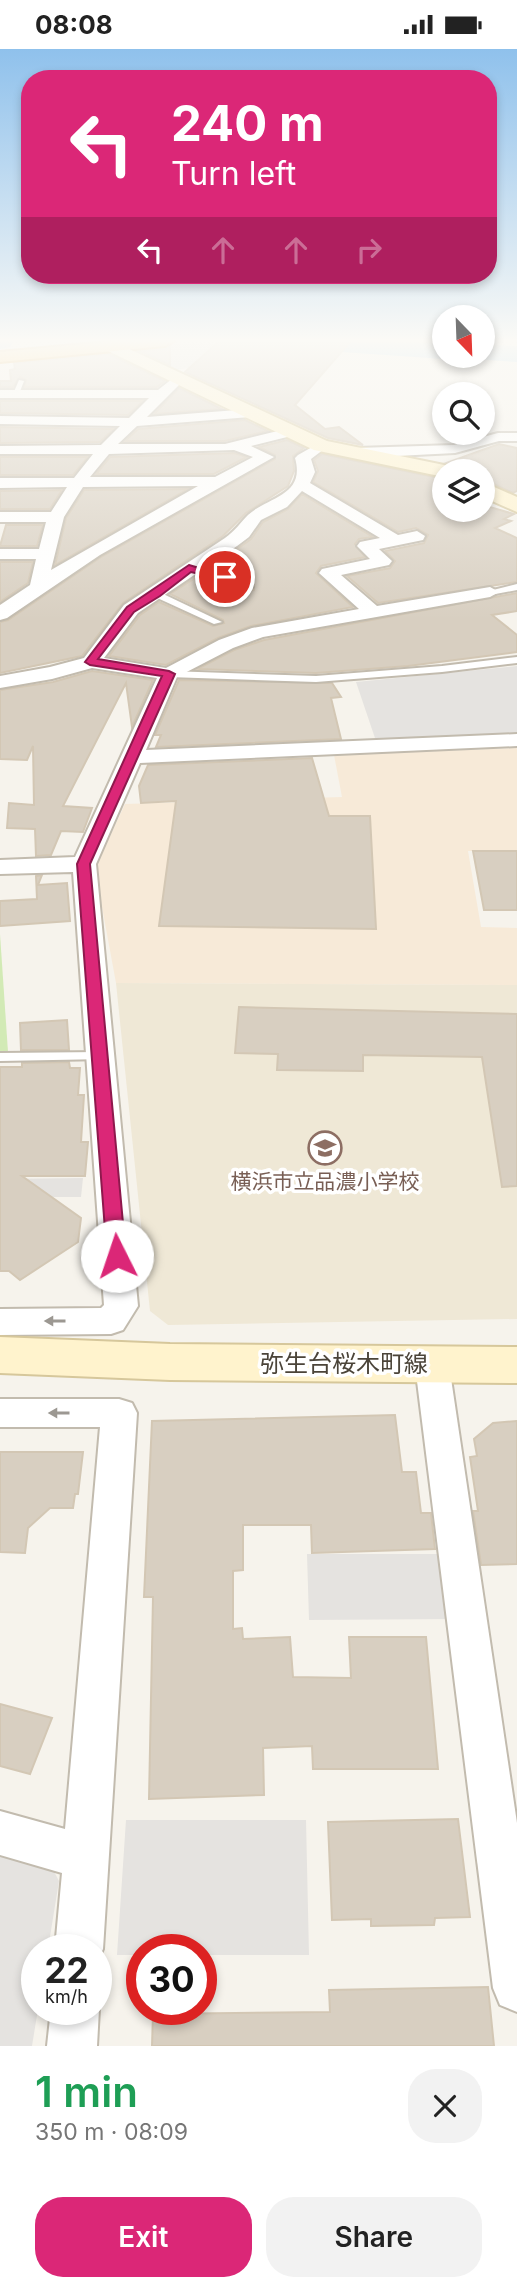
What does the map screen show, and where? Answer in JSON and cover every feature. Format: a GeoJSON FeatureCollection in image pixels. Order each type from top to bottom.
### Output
{"type":"FeatureCollection","features":[{"type":"Feature","properties":{"kind":"street"},"geometry":{"type":"LineString","coordinates":[[32,591],[48,554],[56,517],[78,483],[119,434]]}},
{"type":"Feature","properties":{"kind":"street"},"geometry":{"type":"LineString","coordinates":[[0,450],[237,446],[282,434]]}},
{"type":"Feature","properties":{"kind":"street"},"geometry":{"type":"LineString","coordinates":[[295,434],[321,446],[432,469]]}},
{"type":"Feature","properties":{"kind":"street"},"geometry":{"type":"LineString","coordinates":[[356,453],[455,449],[499,437],[517,437]]}},
{"type":"Feature","properties":{"kind":"street"},"geometry":{"type":"LineString","coordinates":[[0,614],[86,554],[266,457],[237,446]]}},
{"type":"Feature","properties":{"kind":"street"},"geometry":{"type":"LineString","coordinates":[[90,662],[131,610],[243,533],[255,517],[281,504],[301,484],[307,472],[303,458],[321,446]]}},
{"type":"Feature","properties":{"kind":"street"},"geometry":{"type":"LineString","coordinates":[[0,482],[220,481]]}},
{"type":"Feature","properties":{"kind":"street"},"geometry":{"type":"LineString","coordinates":[[301,484],[395,540]]}},
{"type":"Feature","properties":{"kind":"street"},"geometry":{"type":"LineString","coordinates":[[495,495],[517,505]]}},
{"type":"Feature","properties":{"kind":"street"},"geometry":{"type":"LineString","coordinates":[[0,517],[56,517]]}},
{"type":"Feature","properties":{"kind":"street"},"geometry":{"type":"LineString","coordinates":[[372,611],[328,573],[383,561],[366,546],[417,536]]}},
{"type":"Feature","properties":{"kind":"street"},"geometry":{"type":"LineString","coordinates":[[0,554],[48,554]]}},
{"type":"Feature","properties":{"kind":"street"},"geometry":{"type":"LineString","coordinates":[[0,595],[32,591]]}},
{"type":"Feature","properties":{"kind":"street"},"geometry":{"type":"LineString","coordinates":[[0,682],[52,673],[90,662],[169,674],[226,644],[259,632],[489,592]]}},
{"type":"Feature","properties":{"kind":"street"},"geometry":{"type":"LineString","coordinates":[[0,1322],[111,1321],[121,1306],[83,864],[169,674]]}},
{"type":"Feature","properties":{"kind":"street"},"geometry":{"type":"LineString","coordinates":[[131,757],[517,740]]}},
{"type":"Feature","properties":{"kind":"street"},"geometry":{"type":"LineString","coordinates":[[0,867],[83,864]]}},
{"type":"Feature","properties":{"kind":"street","name":"弥生台桜木町線"},"geometry":{"type":"LineString","coordinates":[[0,1355],[170,1362],[517,1365]]}},
{"type":"Feature","properties":{"kind":"street","name":"弥生台桜木町線"},"geometry":{"type":"LineString","coordinates":[[0,1372],[170,1362]]}},
{"type":"Feature","properties":{"kind":"street"},"geometry":{"type":"LineString","coordinates":[[432,1365],[517,1988]]}},
{"type":"Feature","properties":{"kind":"street"},"geometry":{"type":"LineString","coordinates":[[0,1413],[118,1413],[80,1934]]}},
{"type":"Feature","properties":{"kind":"street"},"geometry":{"type":"LineString","coordinates":[[0,1833],[85,1857]]}},
{"type":"Feature","properties":{"kind":"street"},"geometry":{"type":"LineString","coordinates":[[72,2046],[74,2025]]}},
{"type":"Feature","properties":{"kind":"lane"},"geometry":{"type":"LineString","coordinates":[[189,568],[225,577],[249,587]]}},
{"type":"Feature","properties":{"kind":"lane"},"geometry":{"type":"LineString","coordinates":[[489,592],[517,587]]}},
{"type":"Feature","properties":{"kind":"lane"},"geometry":{"type":"LineString","coordinates":[[156,594],[217,622]]}},
{"type":"Feature","properties":{"kind":"lane"},"geometry":{"type":"LineString","coordinates":[[169,674],[316,679],[517,660]]}},
{"type":"Feature","properties":{"kind":"lane"},"geometry":{"type":"LineString","coordinates":[[0,1057],[101,1056]]}},
{"type":"Feature","properties":{"kind":"shaded area"},"geometry":{"type":"Polygon","coordinates":[[[517,666],[517,734],[376,741],[356,682],[517,666]]]}},
{"type":"Feature","properties":{"kind":"shaded area"},"geometry":{"type":"Polygon","coordinates":[[[517,748],[517,851],[468,851],[481,927],[517,928],[517,985],[116,983],[95,869],[125,804],[342,797],[334,755],[517,748]]]}},
{"type":"Feature","properties":{"kind":"shaded area","name":"横浜市立品濃小学校"},"geometry":{"type":"Polygon","coordinates":[[[116,983],[517,985],[517,1319],[168,1325],[150,1311],[116,983]]]}},
{"type":"Feature","properties":{"kind":"shaded area"},"geometry":{"type":"Polygon","coordinates":[[[83,1178],[81,1197],[0,1197],[0,1179],[83,1178]]]}},
{"type":"Feature","properties":{"kind":"shaded area"},"geometry":{"type":"Polygon","coordinates":[[[307,1554],[446,1554],[453,1619],[309,1620],[307,1554]]]}},
{"type":"Feature","properties":{"kind":"shaded area"},"geometry":{"type":"Polygon","coordinates":[[[126,1820],[306,1820],[309,1955],[217,1955],[217,1934],[126,1934],[126,1955],[117,1955],[126,1820]]]}},
{"type":"Feature","properties":{"kind":"shaded area"},"geometry":{"type":"Polygon","coordinates":[[[0,1855],[51,1866],[59,1881],[50,1934],[21,1934],[21,2025],[35,2025],[32,2046],[0,2046],[0,1855]]]}},
{"type":"Feature","properties":{"kind":"green space"},"geometry":{"type":"Polygon","coordinates":[[[0,934],[8,1052],[0,1052],[0,934]]]}},
{"type":"Feature","properties":{"kind":"building"},"geometry":{"type":"Polygon","coordinates":[[[0,434],[108,434],[100,442],[0,443],[0,434]]]}},
{"type":"Feature","properties":{"kind":"building"},"geometry":{"type":"Polygon","coordinates":[[[132,434],[254,434],[225,441],[125,441],[132,434]]]}},
{"type":"Feature","properties":{"kind":"building"},"geometry":{"type":"Polygon","coordinates":[[[320,434],[349,434],[363,445],[320,434]]]}},
{"type":"Feature","properties":{"kind":"building"},"geometry":{"type":"Polygon","coordinates":[[[287,440],[304,448],[293,456],[294,471],[288,486],[246,513],[223,536],[123,603],[82,656],[0,673],[0,622],[8,620],[101,557],[275,459],[275,455],[259,447],[287,440]]]}},
{"type":"Feature","properties":{"kind":"building"},"geometry":{"type":"Polygon","coordinates":[[[499,444],[517,448],[517,491],[513,493],[495,485],[495,459],[457,459],[499,444]]]}},
{"type":"Feature","properties":{"kind":"building"},"geometry":{"type":"Polygon","coordinates":[[[234,453],[247,457],[214,474],[96,474],[110,457],[234,453]]]}},
{"type":"Feature","properties":{"kind":"building"},"geometry":{"type":"Polygon","coordinates":[[[322,454],[432,477],[432,522],[495,522],[495,508],[514,514],[504,519],[511,521],[495,528],[517,538],[517,582],[378,603],[347,576],[390,568],[395,561],[385,551],[424,543],[428,535],[416,528],[398,532],[313,482],[318,471],[314,460],[322,454]]]}},
{"type":"Feature","properties":{"kind":"building"},"geometry":{"type":"Polygon","coordinates":[[[0,457],[88,457],[73,475],[0,475],[0,457]]]}},
{"type":"Feature","properties":{"kind":"building"},"geometry":{"type":"Polygon","coordinates":[[[188,489],[55,565],[66,518],[84,490],[188,489]]]}},
{"type":"Feature","properties":{"kind":"building"},"geometry":{"type":"Polygon","coordinates":[[[62,490],[50,509],[0,509],[0,491],[62,490]]]}},
{"type":"Feature","properties":{"kind":"building"},"geometry":{"type":"Polygon","coordinates":[[[302,494],[373,537],[359,539],[355,544],[365,557],[321,566],[316,573],[353,607],[251,626],[218,638],[166,665],[109,656],[140,615],[159,602],[213,626],[224,623],[223,620],[170,594],[198,576],[245,591],[254,590],[254,585],[229,573],[210,568],[251,539],[263,522],[288,509],[302,494]]]}},
{"type":"Feature","properties":{"kind":"building"},"geometry":{"type":"Polygon","coordinates":[[[6,525],[43,525],[37,546],[0,546],[6,525]]]}},
{"type":"Feature","properties":{"kind":"building"},"geometry":{"type":"Polygon","coordinates":[[[0,562],[33,562],[28,583],[0,602],[0,562]]]}},
{"type":"Feature","properties":{"kind":"building"},"geometry":{"type":"Polygon","coordinates":[[[517,593],[517,611],[492,615],[517,635],[517,652],[408,666],[316,673],[197,669],[234,650],[264,640],[517,593]]]}},
{"type":"Feature","properties":{"kind":"building"},"geometry":{"type":"Polygon","coordinates":[[[92,671],[153,680],[132,727],[126,683],[63,806],[92,808],[83,832],[61,831],[51,855],[36,856],[35,829],[7,828],[9,803],[34,805],[33,746],[27,760],[0,759],[0,690],[53,682],[92,671]]]}},
{"type":"Feature","properties":{"kind":"building"},"geometry":{"type":"Polygon","coordinates":[[[179,680],[332,683],[341,697],[331,698],[341,739],[156,747],[161,735],[155,735],[179,680]]]}},
{"type":"Feature","properties":{"kind":"building"},"geometry":{"type":"Polygon","coordinates":[[[312,758],[329,816],[370,816],[376,929],[159,926],[176,801],[141,803],[139,786],[148,765],[312,758]]]}},
{"type":"Feature","properties":{"kind":"building"},"geometry":{"type":"Polygon","coordinates":[[[473,851],[517,851],[517,910],[484,910],[473,851]]]}},
{"type":"Feature","properties":{"kind":"building"},"geometry":{"type":"Polygon","coordinates":[[[42,875],[38,885],[67,883],[70,921],[0,926],[0,901],[37,899],[36,876],[42,875]]]}},
{"type":"Feature","properties":{"kind":"building"},"geometry":{"type":"Polygon","coordinates":[[[239,1007],[517,1014],[517,1186],[502,1187],[482,1057],[363,1055],[363,1071],[277,1070],[278,1054],[235,1053],[239,1007]]]}},
{"type":"Feature","properties":{"kind":"building"},"geometry":{"type":"Polygon","coordinates":[[[67,1020],[69,1050],[21,1050],[20,1023],[67,1020]]]}},
{"type":"Feature","properties":{"kind":"building"},"geometry":{"type":"Polygon","coordinates":[[[69,1062],[70,1068],[80,1068],[78,1095],[84,1095],[81,1142],[88,1142],[85,1176],[22,1176],[81,1218],[78,1242],[20,1280],[9,1271],[0,1271],[0,1067],[22,1067],[22,1063],[69,1062]]]}},
{"type":"Feature","properties":{"kind":"building"},"geometry":{"type":"Polygon","coordinates":[[[395,1415],[402,1472],[416,1472],[421,1513],[431,1513],[435,1549],[312,1553],[311,1525],[243,1525],[243,1570],[233,1571],[233,1629],[242,1628],[243,1639],[290,1637],[293,1677],[351,1678],[349,1637],[426,1637],[438,1769],[313,1769],[312,1746],[263,1748],[264,1795],[149,1799],[153,1597],[144,1597],[152,1421],[395,1415]]]}},
{"type":"Feature","properties":{"kind":"building"},"geometry":{"type":"Polygon","coordinates":[[[517,1421],[517,1564],[481,1565],[473,1511],[478,1511],[470,1457],[477,1456],[474,1439],[493,1423],[517,1421]]]}},
{"type":"Feature","properties":{"kind":"building"},"geometry":{"type":"Polygon","coordinates":[[[0,1452],[83,1452],[78,1494],[75,1494],[73,1508],[50,1508],[28,1528],[25,1553],[0,1552],[0,1452]]]}},
{"type":"Feature","properties":{"kind":"building"},"geometry":{"type":"Polygon","coordinates":[[[0,1704],[52,1718],[30,1774],[0,1766],[0,1704]]]}},
{"type":"Feature","properties":{"kind":"building"},"geometry":{"type":"Polygon","coordinates":[[[458,1819],[470,1917],[435,1918],[434,1925],[371,1926],[371,1919],[332,1920],[328,1822],[458,1819]]]}},
{"type":"Feature","properties":{"kind":"building"},"geometry":{"type":"Polygon","coordinates":[[[488,1987],[494,2046],[152,2046],[153,2025],[217,2025],[217,2013],[330,2012],[329,1990],[488,1987]]]}},
{"type":"Feature","properties":{"kind":"place","name":"横浜市立品濃小学校"},"geometry":{"type":"Point","coordinates":[325,1148]}},
{"type":"Feature","properties":{"kind":"route"},"geometry":{"type":"LineString","coordinates":[[117,1256],[83,864],[169,674],[90,662],[131,610],[189,568],[225,577]]}}]}
